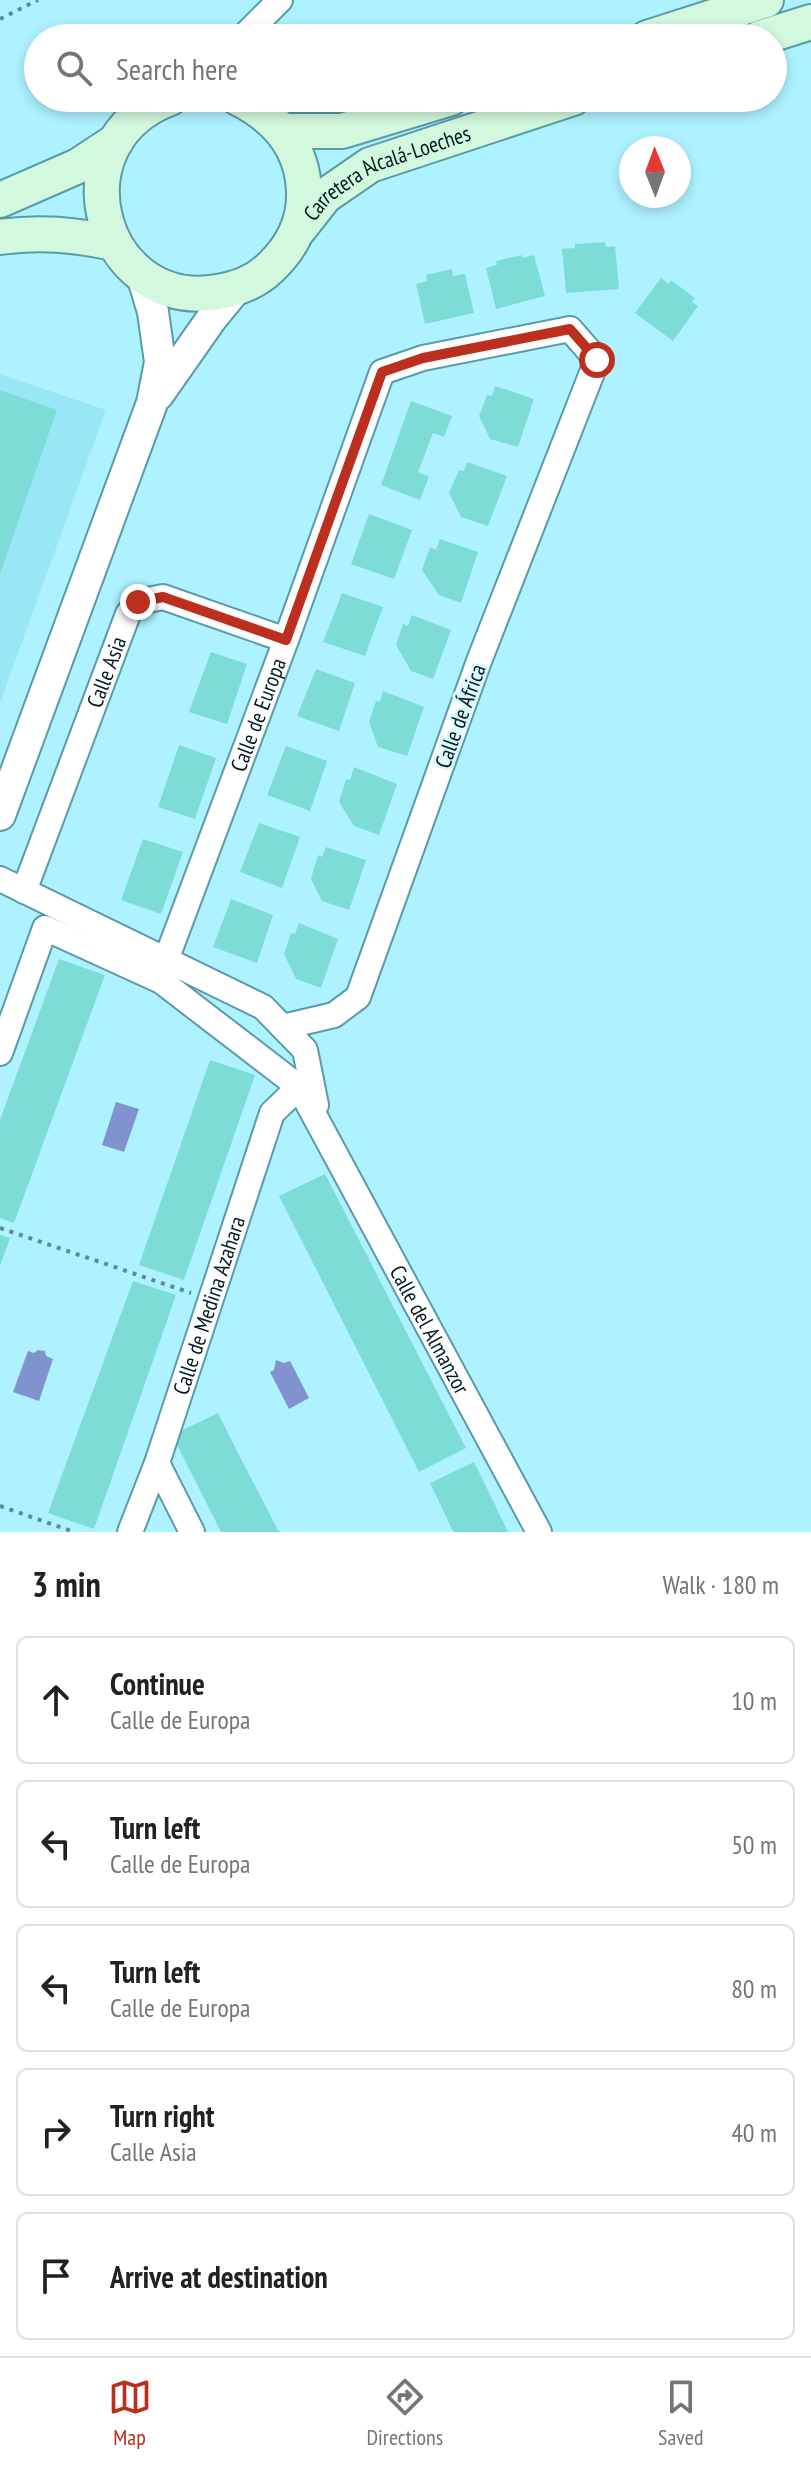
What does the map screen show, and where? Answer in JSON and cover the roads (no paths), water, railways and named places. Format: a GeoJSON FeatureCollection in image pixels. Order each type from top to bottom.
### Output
{"type":"FeatureCollection","features":[{"type":"Feature","properties":{"kind":"main road"},"geometry":{"type":"LineString","coordinates":[[691,24],[766,0]]}},
{"type":"Feature","properties":{"kind":"main road"},"geometry":{"type":"LineString","coordinates":[[787,30],[811,22]]}},
{"type":"Feature","properties":{"kind":"main road"},"geometry":{"type":"LineString","coordinates":[[144,112],[116,141],[105,165],[101,192],[104,218],[114,243],[142,275],[171,289],[203,295],[235,290]]}},
{"type":"Feature","properties":{"kind":"main road"},"geometry":{"type":"LineString","coordinates":[[264,112],[297,153],[304,178],[304,204],[298,229]]}},
{"type":"Feature","properties":{"kind":"main road","name":"Carretera Alcalá-Loeches"},"geometry":{"type":"LineString","coordinates":[[270,112],[342,131],[405,112]]}},
{"type":"Feature","properties":{"kind":"main road","name":"Carretera Alcalá-Loeches"},"geometry":{"type":"LineString","coordinates":[[235,290],[262,276],[284,255],[298,229],[325,196],[370,165],[531,112]]}},
{"type":"Feature","properties":{"kind":"main road"},"geometry":{"type":"LineString","coordinates":[[0,200],[78,166],[116,141]]}},
{"type":"Feature","properties":{"kind":"main road"},"geometry":{"type":"LineString","coordinates":[[0,237],[33,232],[114,243]]}},
{"type":"Feature","properties":{"kind":"street"},"geometry":{"type":"LineString","coordinates":[[256,24],[279,2]]}},
{"type":"Feature","properties":{"kind":"street"},"geometry":{"type":"LineString","coordinates":[[270,24],[279,2]]}},
{"type":"Feature","properties":{"kind":"street"},"geometry":{"type":"LineString","coordinates":[[0,815],[152,403],[160,362],[153,312],[142,275]]}},
{"type":"Feature","properties":{"kind":"street"},"geometry":{"type":"LineString","coordinates":[[152,403],[235,290]]}},
{"type":"Feature","properties":{"kind":"street","name":"Calle de Europa"},"geometry":{"type":"LineString","coordinates":[[166,960],[382,372],[423,358],[570,329],[597,360]]}},
{"type":"Feature","properties":{"kind":"street","name":"Calle de África"},"geometry":{"type":"LineString","coordinates":[[283,1027],[334,1015],[358,997],[479,661],[597,360]]}},
{"type":"Feature","properties":{"kind":"street","name":"Calle Asia"},"geometry":{"type":"LineString","coordinates":[[24,891],[128,614],[138,602],[163,597],[286,640]]}},
{"type":"Feature","properties":{"kind":"street","name":"Calle del Almanzor"},"geometry":{"type":"LineString","coordinates":[[0,879],[263,1007],[305,1050],[320,1126]]}},
{"type":"Feature","properties":{"kind":"street","name":"Calle del Almanzor"},"geometry":{"type":"LineString","coordinates":[[0,1053],[45,928],[161,981],[299,1087],[539,1532]]}},
{"type":"Feature","properties":{"kind":"street","name":"Calle de Medina Azahara"},"geometry":{"type":"LineString","coordinates":[[130,1532],[157,1463],[272,1113],[299,1087]]}},
{"type":"Feature","properties":{"kind":"street"},"geometry":{"type":"LineString","coordinates":[[157,1463],[192,1532]]}}]}
